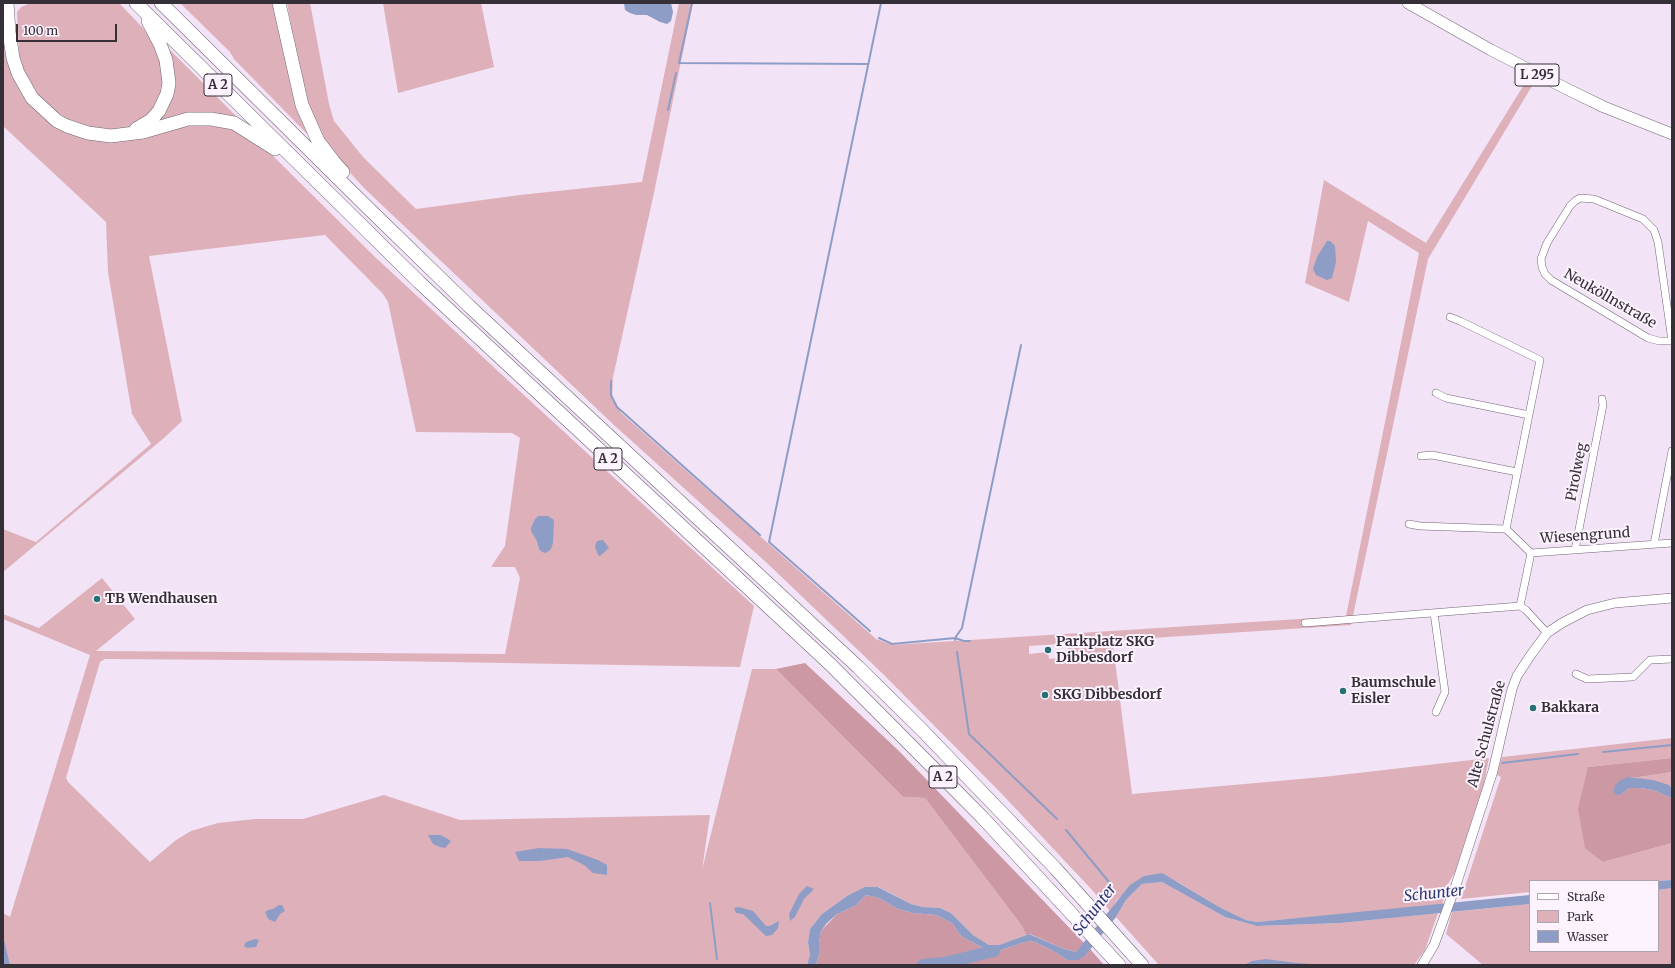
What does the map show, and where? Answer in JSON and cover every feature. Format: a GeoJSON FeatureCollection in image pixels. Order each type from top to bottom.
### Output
{"type":"FeatureCollection","features":[{"type":"Feature","properties":{"kind":"highway"},"geometry":{"type":"LineString","coordinates":[[7,3],[13,58],[18,73],[24,87],[40,107],[57,121],[88,133],[112,136],[143,132],[188,119],[211,119],[234,123],[293,159]]}},
{"type":"Feature","properties":{"kind":"highway","name":"A 2"},"geometry":{"type":"LineString","coordinates":[[161,3],[366,206],[508,342],[819,629],[858,667],[921,729],[1055,868],[1142,965]]}},
{"type":"Feature","properties":{"kind":"highway"},"geometry":{"type":"LineString","coordinates":[[278,3],[297,90],[309,124],[329,157],[359,189],[366,206]]}},
{"type":"Feature","properties":{"kind":"highway"},"geometry":{"type":"LineString","coordinates":[[112,136],[130,132],[147,123],[159,111],[167,94],[169,72],[166,60],[160,44],[139,7]]}},
{"type":"Feature","properties":{"kind":"highway","name":"A 2"},"geometry":{"type":"LineString","coordinates":[[139,7],[436,298],[831,665],[921,755],[1052,892],[1119,965]]}},
{"type":"Feature","properties":{"kind":"highway"},"geometry":{"type":"LineString","coordinates":[[3,20],[9,32]]}},
{"type":"Feature","properties":{"kind":"main road","name":"L 295"},"geometry":{"type":"LineString","coordinates":[[1408,3],[1548,80],[1604,107],[1672,134]]}},
{"type":"Feature","properties":{"kind":"street","name":"Neuköllnstraße"},"geometry":{"type":"LineString","coordinates":[[1580,198],[1594,199],[1643,219],[1650,224],[1656,236],[1672,341],[1655,341],[1641,334],[1551,280],[1545,274],[1541,260],[1547,242],[1570,206],[1575,201],[1580,198]]}},
{"type":"Feature","properties":{"kind":"street"},"geometry":{"type":"LineString","coordinates":[[1450,317],[1460,320],[1540,360],[1506,529]]}},
{"type":"Feature","properties":{"kind":"street"},"geometry":{"type":"LineString","coordinates":[[1436,393],[1446,398],[1529,416]]}},
{"type":"Feature","properties":{"kind":"street","name":"Pirolweg"},"geometry":{"type":"LineString","coordinates":[[1575,550],[1603,406],[1602,399]]}},
{"type":"Feature","properties":{"kind":"street"},"geometry":{"type":"LineString","coordinates":[[1654,544],[1672,451]]}},
{"type":"Feature","properties":{"kind":"street"},"geometry":{"type":"LineString","coordinates":[[1421,456],[1432,456],[1517,472]]}},
{"type":"Feature","properties":{"kind":"street"},"geometry":{"type":"LineString","coordinates":[[1409,524],[1420,526],[1506,529],[1531,553]]}},
{"type":"Feature","properties":{"kind":"street","name":"Wiesengrund"},"geometry":{"type":"LineString","coordinates":[[1520,606],[1531,553],[1672,543]]}},
{"type":"Feature","properties":{"kind":"street","name":"Alte Schulstraße"},"geometry":{"type":"LineString","coordinates":[[1422,965],[1434,945],[1456,885],[1493,771],[1512,689],[1517,676],[1533,651],[1547,633],[1578,615],[1596,607],[1615,603],[1672,598]]}},
{"type":"Feature","properties":{"kind":"street"},"geometry":{"type":"LineString","coordinates":[[1305,623],[1520,606],[1526,610],[1547,633]]}},
{"type":"Feature","properties":{"kind":"street"},"geometry":{"type":"LineString","coordinates":[[1434,614],[1445,692],[1436,712]]}},
{"type":"Feature","properties":{"kind":"street"},"geometry":{"type":"LineString","coordinates":[[1576,674],[1587,679],[1633,677],[1650,660],[1672,659]]}},
{"type":"Feature","properties":{"kind":"green space"},"geometry":{"type":"Polygon","coordinates":[[[31,3],[119,3],[143,28],[156,47],[162,61],[164,80],[159,106],[141,123],[126,128],[109,130],[90,127],[71,121],[54,110],[36,93],[23,71],[19,56],[17,12],[21,7],[31,3]]]}},
{"type":"Feature","properties":{"kind":"green space"},"geometry":{"type":"Polygon","coordinates":[[[180,3],[273,3],[316,143],[234,59],[230,52],[180,3]]]}},
{"type":"Feature","properties":{"kind":"green space"},"geometry":{"type":"Polygon","coordinates":[[[287,3],[310,3],[329,104],[334,121],[363,157],[416,209],[520,195],[642,182],[679,3],[693,3],[652,202],[613,377],[612,397],[621,413],[876,639],[892,645],[1346,616],[1419,253],[1368,221],[1349,302],[1305,283],[1324,180],[1426,243],[1525,83],[1532,86],[1428,259],[1351,625],[1029,646],[1029,654],[1048,652],[1049,659],[1068,657],[1068,647],[1113,645],[1132,794],[1323,777],[1489,758],[1484,783],[1455,872],[1448,884],[1442,905],[1257,922],[1246,920],[1221,908],[1176,881],[1144,876],[1117,900],[1110,911],[1000,792],[882,673],[768,564],[614,425],[364,188],[334,155],[315,127],[306,105],[287,3]]]}},
{"type":"Feature","properties":{"kind":"green space"},"geometry":{"type":"Polygon","coordinates":[[[383,3],[481,3],[494,67],[398,93],[383,3]]]}},
{"type":"Feature","properties":{"kind":"green space"},"geometry":{"type":"Polygon","coordinates":[[[3,35],[10,67],[74,133],[182,124],[211,126],[232,129],[271,154],[375,257],[754,606],[740,667],[388,661],[105,659],[100,662],[66,778],[68,782],[150,862],[176,840],[191,831],[218,823],[255,819],[303,819],[384,795],[460,820],[710,815],[702,870],[752,669],[776,669],[903,797],[925,798],[1022,926],[1026,935],[999,945],[989,945],[973,935],[951,913],[940,908],[923,907],[911,904],[879,887],[847,896],[822,914],[810,929],[808,942],[810,955],[807,965],[3,965],[3,913],[10,917],[90,655],[3,619],[3,614],[39,628],[102,578],[135,619],[96,651],[505,654],[520,578],[515,567],[491,567],[505,546],[520,438],[512,433],[416,432],[388,302],[383,294],[325,235],[149,256],[182,421],[164,438],[3,572],[3,529],[36,542],[151,444],[132,414],[108,272],[106,222],[3,126],[3,35]]]}},
{"type":"Feature","properties":{"kind":"green space"},"geometry":{"type":"Polygon","coordinates":[[[165,45],[243,123],[229,117],[213,113],[197,112],[179,115],[153,124],[164,113],[165,45]]]}},
{"type":"Feature","properties":{"kind":"green space"},"geometry":{"type":"Polygon","coordinates":[[[1672,738],[1672,758],[1588,767],[1603,862],[1672,843],[1672,880],[1529,880],[1529,892],[1461,899],[1501,777],[1497,775],[1502,757],[1672,738]]]}},
{"type":"Feature","properties":{"kind":"green space"},"geometry":{"type":"Polygon","coordinates":[[[1672,772],[1672,786],[1669,786],[1672,788],[1672,798],[1628,777],[1639,777],[1672,772]]]}},
{"type":"Feature","properties":{"kind":"green space"},"geometry":{"type":"Polygon","coordinates":[[[1162,882],[1225,917],[1257,926],[1341,923],[1438,913],[1425,950],[1414,965],[1159,965],[1116,917],[1126,900],[1142,884],[1162,882]]]}},
{"type":"Feature","properties":{"kind":"green space"},"geometry":{"type":"Polygon","coordinates":[[[1672,888],[1672,965],[1483,965],[1446,934],[1452,912],[1529,904],[1529,952],[1659,952],[1659,890],[1672,888]]]}},
{"type":"Feature","properties":{"kind":"shaded area"},"geometry":{"type":"Polygon","coordinates":[[[805,663],[899,751],[1084,943],[1076,952],[1064,949],[1030,934],[1026,935],[1022,926],[925,798],[903,797],[776,669],[805,663]]]}},
{"type":"Feature","properties":{"kind":"shaded area"},"geometry":{"type":"Polygon","coordinates":[[[1672,758],[1672,772],[1639,777],[1628,777],[1622,794],[1629,788],[1640,788],[1653,790],[1672,798],[1672,843],[1603,862],[1585,848],[1578,809],[1588,767],[1672,758]]]}},
{"type":"Feature","properties":{"kind":"shaded area"},"geometry":{"type":"Polygon","coordinates":[[[866,895],[879,898],[898,909],[913,913],[936,915],[952,923],[961,936],[992,953],[1025,942],[1033,941],[1057,953],[1067,960],[1085,956],[1090,949],[1104,965],[816,965],[819,954],[821,931],[837,914],[855,906],[866,895]]]}},
{"type":"Feature","properties":{"kind":"water"},"geometry":{"type":"Polygon","coordinates":[[[624,3],[671,3],[673,12],[671,21],[667,24],[647,15],[636,15],[630,13],[625,10],[624,3]]]}},
{"type":"Feature","properties":{"kind":"water"},"geometry":{"type":"Polygon","coordinates":[[[1327,241],[1330,241],[1335,246],[1336,262],[1332,278],[1327,280],[1316,275],[1313,269],[1317,257],[1327,241]]]}},
{"type":"Feature","properties":{"kind":"water"},"geometry":{"type":"Polygon","coordinates":[[[538,516],[548,516],[554,520],[553,543],[551,549],[546,553],[539,549],[537,541],[531,531],[535,519],[538,516]]]}},
{"type":"Feature","properties":{"kind":"water"},"geometry":{"type":"Polygon","coordinates":[[[603,540],[609,548],[600,556],[598,555],[595,547],[597,541],[603,540]]]}},
{"type":"Feature","properties":{"kind":"water"},"geometry":{"type":"Polygon","coordinates":[[[1628,777],[1653,780],[1669,785],[1672,788],[1672,798],[1653,790],[1640,788],[1629,788],[1622,794],[1616,795],[1613,791],[1615,786],[1619,781],[1628,777]]]}},
{"type":"Feature","properties":{"kind":"water"},"geometry":{"type":"Polygon","coordinates":[[[428,835],[441,835],[451,841],[445,848],[440,847],[433,844],[428,835]]]}},
{"type":"Feature","properties":{"kind":"water"},"geometry":{"type":"Polygon","coordinates":[[[539,848],[567,849],[598,860],[607,865],[607,875],[593,873],[584,865],[568,857],[540,861],[519,861],[515,852],[539,848]]]}},
{"type":"Feature","properties":{"kind":"water"},"geometry":{"type":"Polygon","coordinates":[[[1162,873],[1221,908],[1246,920],[1257,922],[1529,895],[1529,904],[1341,923],[1257,926],[1225,917],[1162,882],[1142,884],[1126,900],[1116,917],[1085,956],[1078,960],[1067,960],[1057,953],[1033,941],[1025,942],[992,953],[961,936],[952,923],[936,915],[913,913],[898,909],[879,898],[866,895],[855,906],[837,914],[827,923],[821,931],[819,954],[816,965],[807,965],[810,955],[808,942],[810,929],[822,914],[847,896],[865,887],[878,887],[911,904],[923,907],[940,908],[951,913],[973,935],[989,945],[999,945],[1029,934],[1064,949],[1076,952],[1130,885],[1144,876],[1162,873]]]}},
{"type":"Feature","properties":{"kind":"water"},"geometry":{"type":"Polygon","coordinates":[[[1672,880],[1672,888],[1659,890],[1659,881],[1672,880]]]}},
{"type":"Feature","properties":{"kind":"water"},"geometry":{"type":"Polygon","coordinates":[[[807,886],[814,889],[804,899],[795,917],[790,921],[789,914],[799,894],[807,886]]]}},
{"type":"Feature","properties":{"kind":"water"},"geometry":{"type":"Polygon","coordinates":[[[282,905],[285,911],[280,914],[275,922],[268,919],[265,912],[282,905]]]}},
{"type":"Feature","properties":{"kind":"water"},"geometry":{"type":"Polygon","coordinates":[[[739,907],[753,911],[766,926],[770,926],[779,921],[778,928],[772,935],[766,936],[743,914],[736,913],[734,908],[739,907]]]}},
{"type":"Feature","properties":{"kind":"water"},"geometry":{"type":"Polygon","coordinates":[[[3,939],[10,965],[4,965],[3,962],[3,939]]]}},
{"type":"Feature","properties":{"kind":"water"},"geometry":{"type":"Polygon","coordinates":[[[255,939],[259,940],[256,947],[247,948],[244,946],[246,942],[255,939]]]}},
{"type":"Feature","properties":{"kind":"water"},"geometry":{"type":"Polygon","coordinates":[[[1266,959],[1327,965],[1244,965],[1252,961],[1266,959]]]}},
{"type":"Feature","properties":{"kind":"waterway"},"geometry":{"type":"LineString","coordinates":[[692,3],[679,63],[868,64]]}},
{"type":"Feature","properties":{"kind":"waterway"},"geometry":{"type":"LineString","coordinates":[[870,631],[769,542],[881,3]]}},
{"type":"Feature","properties":{"kind":"waterway"},"geometry":{"type":"LineString","coordinates":[[668,110],[676,73]]}},
{"type":"Feature","properties":{"kind":"waterway"},"geometry":{"type":"LineString","coordinates":[[955,640],[962,628],[1021,345]]}},
{"type":"Feature","properties":{"kind":"waterway"},"geometry":{"type":"LineString","coordinates":[[611,381],[611,395],[617,407],[760,535]]}},
{"type":"Feature","properties":{"kind":"waterway"},"geometry":{"type":"LineString","coordinates":[[879,638],[892,644],[955,638],[970,641]]}},
{"type":"Feature","properties":{"kind":"waterway"},"geometry":{"type":"LineString","coordinates":[[957,652],[969,734],[1057,819]]}},
{"type":"Feature","properties":{"kind":"waterway"},"geometry":{"type":"LineString","coordinates":[[1603,752],[1672,745]]}},
{"type":"Feature","properties":{"kind":"waterway"},"geometry":{"type":"LineString","coordinates":[[1502,763],[1578,754]]}},
{"type":"Feature","properties":{"kind":"waterway"},"geometry":{"type":"LineString","coordinates":[[1479,767],[1485,766]]}},
{"type":"Feature","properties":{"kind":"waterway","name":"Schunter"},"geometry":{"type":"LineString","coordinates":[[1066,830],[1109,882]]}},
{"type":"Feature","properties":{"kind":"waterway"},"geometry":{"type":"LineString","coordinates":[[710,903],[717,959]]}},
{"type":"Feature","properties":{"kind":"waterway"},"geometry":{"type":"LineString","coordinates":[[923,965],[944,963],[994,951]]}},
{"type":"Feature","properties":{"kind":"place","name":"TB Wendhausen"},"geometry":{"type":"Point","coordinates":[97,599]}},
{"type":"Feature","properties":{"kind":"place","name":"Parkplatz SKG Dibbesdorf"},"geometry":{"type":"Point","coordinates":[1048,650]}},
{"type":"Feature","properties":{"kind":"place","name":"Baumschule Eisler"},"geometry":{"type":"Point","coordinates":[1343,691]}},
{"type":"Feature","properties":{"kind":"place","name":"SKG Dibbesdorf"},"geometry":{"type":"Point","coordinates":[1045,695]}},
{"type":"Feature","properties":{"kind":"place","name":"Bakkara"},"geometry":{"type":"Point","coordinates":[1533,708]}}]}
